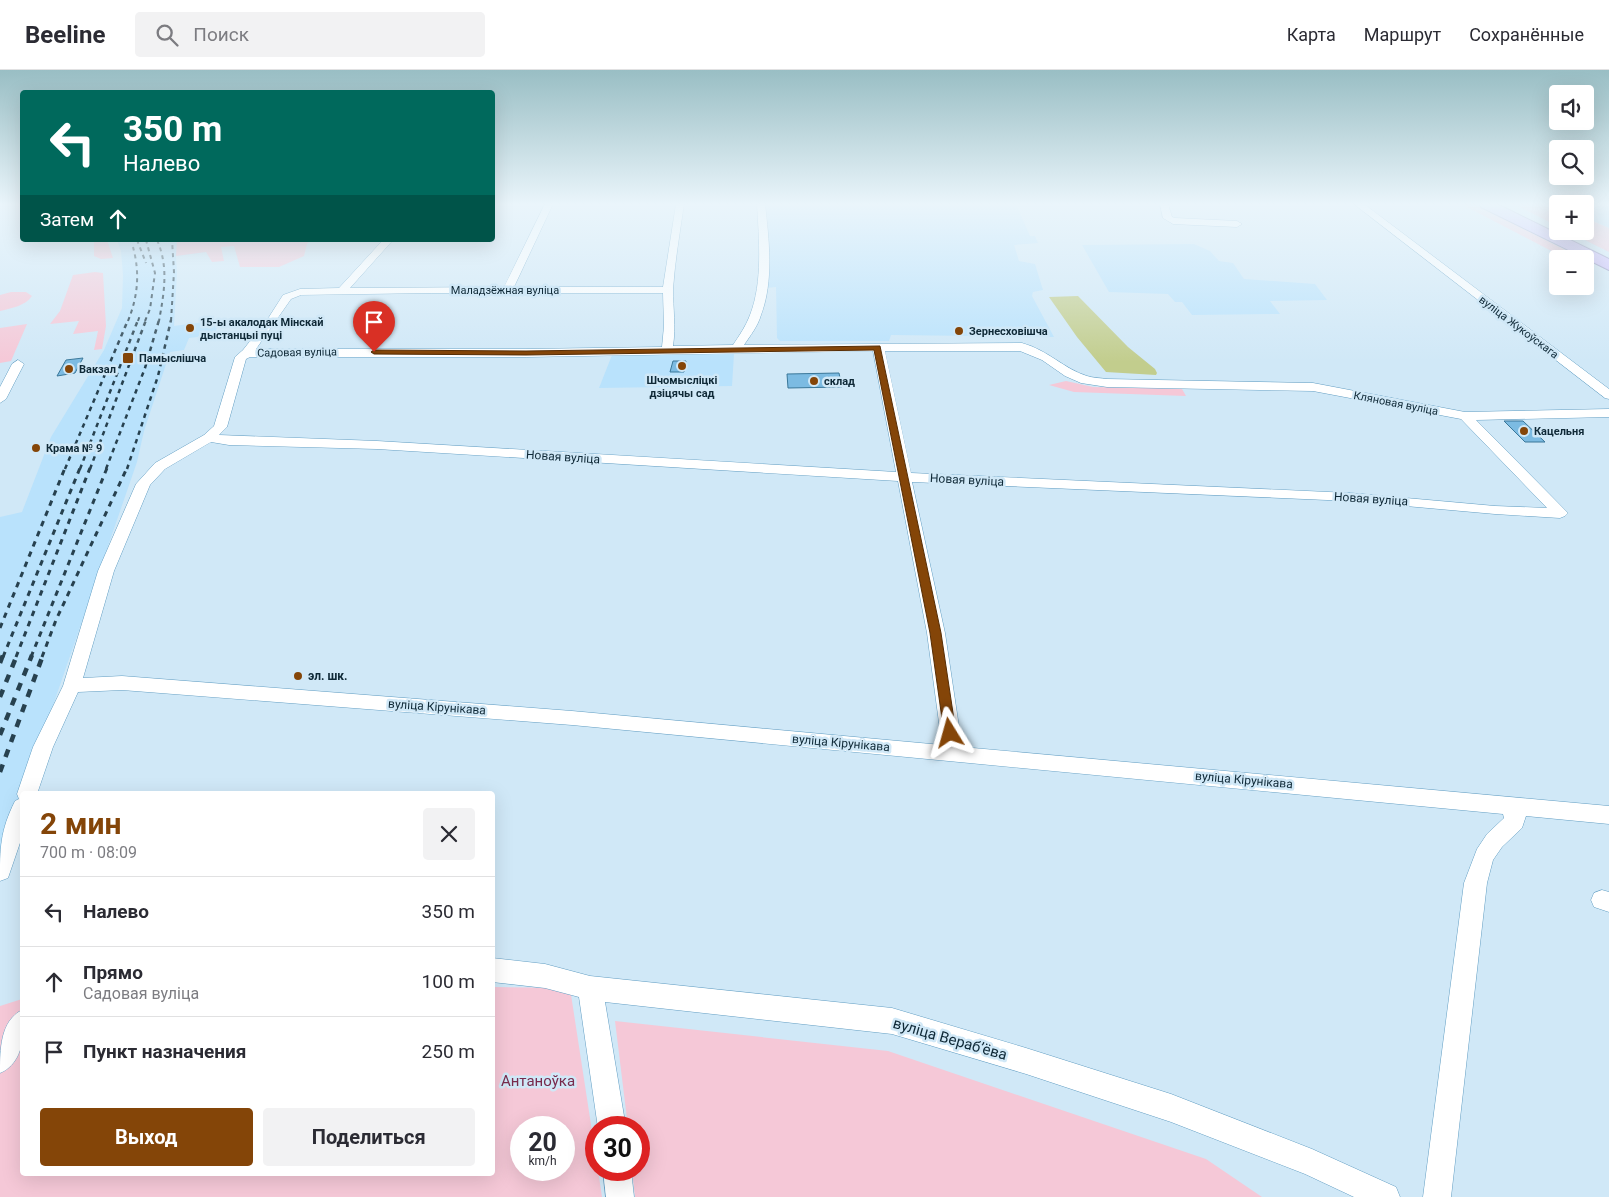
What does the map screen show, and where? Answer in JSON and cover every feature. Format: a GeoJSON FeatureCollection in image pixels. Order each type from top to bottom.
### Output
{"type":"FeatureCollection","features":[{"type":"Feature","properties":{"kind":"highway"},"geometry":{"type":"LineString","coordinates":[[1592,257],[1609,265]]}},
{"type":"Feature","properties":{"kind":"street"},"geometry":{"type":"LineString","coordinates":[[341,292],[373,257]]}},
{"type":"Feature","properties":{"kind":"street"},"geometry":{"type":"LineString","coordinates":[[507,290],[523,257]]}},
{"type":"Feature","properties":{"kind":"street"},"geometry":{"type":"LineString","coordinates":[[667,350],[670,326],[668,290],[671,257]]}},
{"type":"Feature","properties":{"kind":"street"},"geometry":{"type":"LineString","coordinates":[[736,349],[756,315],[761,287],[763,257]]}},
{"type":"Feature","properties":{"kind":"street","name":"вуліца Жукоўскага"},"geometry":{"type":"LineString","coordinates":[[1427,257],[1609,395]]}},
{"type":"Feature","properties":{"kind":"street","name":"Маладзёжная вуліца"},"geometry":{"type":"LineString","coordinates":[[209,438],[220,427],[241,357],[247,353],[274,318],[287,297],[300,292],[668,290]]}},
{"type":"Feature","properties":{"kind":"street","name":"Кляновая вуліца"},"geometry":{"type":"LineString","coordinates":[[878,348],[1022,347],[1046,357],[1069,373],[1085,380],[1107,383],[1313,387],[1465,416],[1609,413]]}},
{"type":"Feature","properties":{"kind":"street"},"geometry":{"type":"LineString","coordinates":[[878,348],[936,633],[953,753]]}},
{"type":"Feature","properties":{"kind":"street","name":"Садовая вуліца"},"geometry":{"type":"LineString","coordinates":[[247,353],[526,353],[878,348]]}},
{"type":"Feature","properties":{"kind":"street"},"geometry":{"type":"LineString","coordinates":[[0,399],[18,364]]}},
{"type":"Feature","properties":{"kind":"street","name":"Новая вуліца"},"geometry":{"type":"LineString","coordinates":[[209,438],[229,441],[377,445],[905,477],[1350,497],[1495,510],[1560,513],[1465,416]]}},
{"type":"Feature","properties":{"kind":"street"},"geometry":{"type":"LineString","coordinates":[[28,791],[43,747],[72,686],[106,571],[143,484],[160,466],[209,438]]}},
{"type":"Feature","properties":{"kind":"street","name":"вуліца Кірунікава"},"geometry":{"type":"LineString","coordinates":[[72,686],[122,682],[572,718],[1609,815]]}},
{"type":"Feature","properties":{"kind":"street"},"geometry":{"type":"LineString","coordinates":[[1437,1197],[1469,931],[1477,881],[1488,849],[1514,822],[1515,816],[1509,805]]}},
{"type":"Feature","properties":{"kind":"street"},"geometry":{"type":"LineString","coordinates":[[0,872],[20,813]]}},
{"type":"Feature","properties":{"kind":"street","name":"вуліца Верабʼёва"},"geometry":{"type":"LineString","coordinates":[[495,970],[545,976],[590,988],[892,1021],[1026,1061],[1171,1108],[1312,1163],[1386,1197]]}},
{"type":"Feature","properties":{"kind":"street"},"geometry":{"type":"LineString","coordinates":[[590,988],[610,1116]]}},
{"type":"Feature","properties":{"kind":"street"},"geometry":{"type":"LineString","coordinates":[[0,1060],[20,1026]]}},
{"type":"Feature","properties":{"kind":"street"},"geometry":{"type":"LineString","coordinates":[[618,1181],[620,1197]]}},
{"type":"Feature","properties":{"kind":"shaded area"},"geometry":{"type":"Polygon","coordinates":[[[121,257],[176,257],[174,326],[219,320],[215,335],[189,338],[184,350],[170,352],[144,431],[137,462],[23,791],[20,791],[20,801],[0,859],[0,517],[22,512],[51,437],[104,350],[122,308],[121,257]]]}},
{"type":"Feature","properties":{"kind":"shaded area"},"geometry":{"type":"Polygon","coordinates":[[[769,257],[1018,257],[1019,261],[1035,264],[1043,290],[1033,292],[1032,296],[1054,337],[891,335],[889,341],[780,341],[777,338],[776,287],[766,288],[769,257]]]}},
{"type":"Feature","properties":{"kind":"shaded area"},"geometry":{"type":"Polygon","coordinates":[[[1089,257],[1215,257],[1219,261],[1233,263],[1244,279],[1315,284],[1327,300],[1270,301],[1280,314],[1192,315],[1182,302],[1175,302],[1168,294],[1109,292],[1089,257]]]}},
{"type":"Feature","properties":{"kind":"shaded area"},"geometry":{"type":"Polygon","coordinates":[[[1078,296],[1128,347],[1155,369],[1156,375],[1106,372],[1077,337],[1049,297],[1078,296]]]}},
{"type":"Feature","properties":{"kind":"shaded area"},"geometry":{"type":"Polygon","coordinates":[[[734,354],[732,386],[599,388],[612,355],[734,354]]]}},
{"type":"Feature","properties":{"kind":"green space"},"geometry":{"type":"Polygon","coordinates":[[[95,257],[113,258],[101,259],[95,257]]]}},
{"type":"Feature","properties":{"kind":"green space"},"geometry":{"type":"Polygon","coordinates":[[[209,257],[223,257],[224,261],[212,262],[209,257]]]}},
{"type":"Feature","properties":{"kind":"green space"},"geometry":{"type":"Polygon","coordinates":[[[237,257],[303,257],[279,267],[240,267],[237,257]]]}},
{"type":"Feature","properties":{"kind":"green space"},"geometry":{"type":"Polygon","coordinates":[[[95,272],[103,273],[106,326],[102,349],[94,350],[98,331],[73,334],[79,321],[50,324],[60,311],[73,275],[95,272]]]}},
{"type":"Feature","properties":{"kind":"green space"},"geometry":{"type":"Polygon","coordinates":[[[11,292],[26,292],[32,296],[14,308],[0,311],[0,295],[11,292]]]}},
{"type":"Feature","properties":{"kind":"green space"},"geometry":{"type":"Polygon","coordinates":[[[27,324],[11,361],[0,363],[0,328],[27,324]]]}},
{"type":"Feature","properties":{"kind":"green space"},"geometry":{"type":"Polygon","coordinates":[[[1066,381],[1093,387],[1182,389],[1186,396],[1074,392],[1049,385],[1066,381]]]}},
{"type":"Feature","properties":{"kind":"green space","name":"Антаноўка"},"geometry":{"type":"Polygon","coordinates":[[[495,987],[570,988],[590,1116],[585,1116],[585,1181],[600,1181],[602,1197],[0,1197],[0,1006],[20,1000],[20,1176],[495,1176],[495,987]]]}},
{"type":"Feature","properties":{"kind":"green space"},"geometry":{"type":"Polygon","coordinates":[[[615,1021],[888,1051],[1206,1159],[1262,1197],[635,1197],[633,1181],[650,1181],[650,1116],[627,1116],[615,1021]]]}},
{"type":"Feature","properties":{"kind":"building","name":"Вакзал"},"geometry":{"type":"Polygon","coordinates":[[[83,358],[75,373],[57,376],[66,360],[83,358]]]}},
{"type":"Feature","properties":{"kind":"building","name":"Шчомысліцкі дзіцячы сад"},"geometry":{"type":"Polygon","coordinates":[[[673,361],[686,361],[684,372],[670,372],[673,361]]]}},
{"type":"Feature","properties":{"kind":"building","name":"склад"},"geometry":{"type":"Polygon","coordinates":[[[839,373],[842,387],[788,388],[787,374],[839,373]]]}},
{"type":"Feature","properties":{"kind":"building","name":"Кацельня"},"geometry":{"type":"Polygon","coordinates":[[[1504,421],[1523,421],[1545,442],[1525,442],[1504,421]]]}},
{"type":"Feature","properties":{"kind":"railway"},"geometry":{"type":"LineString","coordinates":[[128,321],[134,303],[137,284],[135,257]]}},
{"type":"Feature","properties":{"kind":"railway"},"geometry":{"type":"LineString","coordinates":[[143,257],[146,263]]}},
{"type":"Feature","properties":{"kind":"railway"},"geometry":{"type":"LineString","coordinates":[[145,321],[150,309],[155,273],[151,257]]}},
{"type":"Feature","properties":{"kind":"railway"},"geometry":{"type":"LineString","coordinates":[[159,321],[164,290],[162,257]]}},
{"type":"Feature","properties":{"kind":"railway"},"geometry":{"type":"LineString","coordinates":[[171,321],[173,257]]}},
{"type":"Feature","properties":{"kind":"railway"},"geometry":{"type":"LineString","coordinates":[[138,321],[140,315]]}},
{"type":"Feature","properties":{"kind":"railway"},"geometry":{"type":"LineString","coordinates":[[65,469],[128,320]]}},
{"type":"Feature","properties":{"kind":"railway"},"geometry":{"type":"LineString","coordinates":[[80,469],[138,320]]}},
{"type":"Feature","properties":{"kind":"railway"},"geometry":{"type":"LineString","coordinates":[[90,469],[146,320]]}},
{"type":"Feature","properties":{"kind":"railway"},"geometry":{"type":"LineString","coordinates":[[106,469],[145,368],[159,320]]}},
{"type":"Feature","properties":{"kind":"railway"},"geometry":{"type":"LineString","coordinates":[[127,469],[158,376],[171,320]]}},
{"type":"Feature","properties":{"kind":"railway"},"geometry":{"type":"LineString","coordinates":[[0,628],[65,468]]}},
{"type":"Feature","properties":{"kind":"railway"},"geometry":{"type":"LineString","coordinates":[[3,657],[80,468]]}},
{"type":"Feature","properties":{"kind":"railway"},"geometry":{"type":"LineString","coordinates":[[16,657],[90,468]]}},
{"type":"Feature","properties":{"kind":"railway"},"geometry":{"type":"LineString","coordinates":[[31,657],[107,468]]}},
{"type":"Feature","properties":{"kind":"railway"},"geometry":{"type":"LineString","coordinates":[[42,657],[56,620],[127,468]]}},
{"type":"Feature","properties":{"kind":"railway"},"geometry":{"type":"LineString","coordinates":[[0,663],[3,655]]}},
{"type":"Feature","properties":{"kind":"railway"},"geometry":{"type":"LineString","coordinates":[[0,697],[17,655]]}},
{"type":"Feature","properties":{"kind":"railway"},"geometry":{"type":"LineString","coordinates":[[0,735],[32,655]]}},
{"type":"Feature","properties":{"kind":"railway"},"geometry":{"type":"LineString","coordinates":[[0,772],[43,655]]}},
{"type":"Feature","properties":{"kind":"place","name":"15-ы акалодак Мінскай дыстанцыі пуці"},"geometry":{"type":"Point","coordinates":[190,328]}},
{"type":"Feature","properties":{"kind":"place","name":"Зернесховішча"},"geometry":{"type":"Point","coordinates":[959,331]}},
{"type":"Feature","properties":{"kind":"place","name":"Памыслішча"},"geometry":{"type":"Point","coordinates":[128,358]}},
{"type":"Feature","properties":{"kind":"place","name":"Шчомысліцкі дзіцячы сад"},"geometry":{"type":"Point","coordinates":[682,366]}},
{"type":"Feature","properties":{"kind":"place","name":"Вакзал"},"geometry":{"type":"Point","coordinates":[69,369]}},
{"type":"Feature","properties":{"kind":"place","name":"склад"},"geometry":{"type":"Point","coordinates":[814,381]}},
{"type":"Feature","properties":{"kind":"place","name":"Кацельня"},"geometry":{"type":"Point","coordinates":[1524,431]}},
{"type":"Feature","properties":{"kind":"place","name":"Крама № 9"},"geometry":{"type":"Point","coordinates":[36,448]}},
{"type":"Feature","properties":{"kind":"place","name":"эл. шк."},"geometry":{"type":"Point","coordinates":[298,676]}},
{"type":"Feature","properties":{"kind":"route"},"geometry":{"type":"LineString","coordinates":[[374,352],[526,353],[624,350],[878,348],[936,633],[950,733]]}}]}
